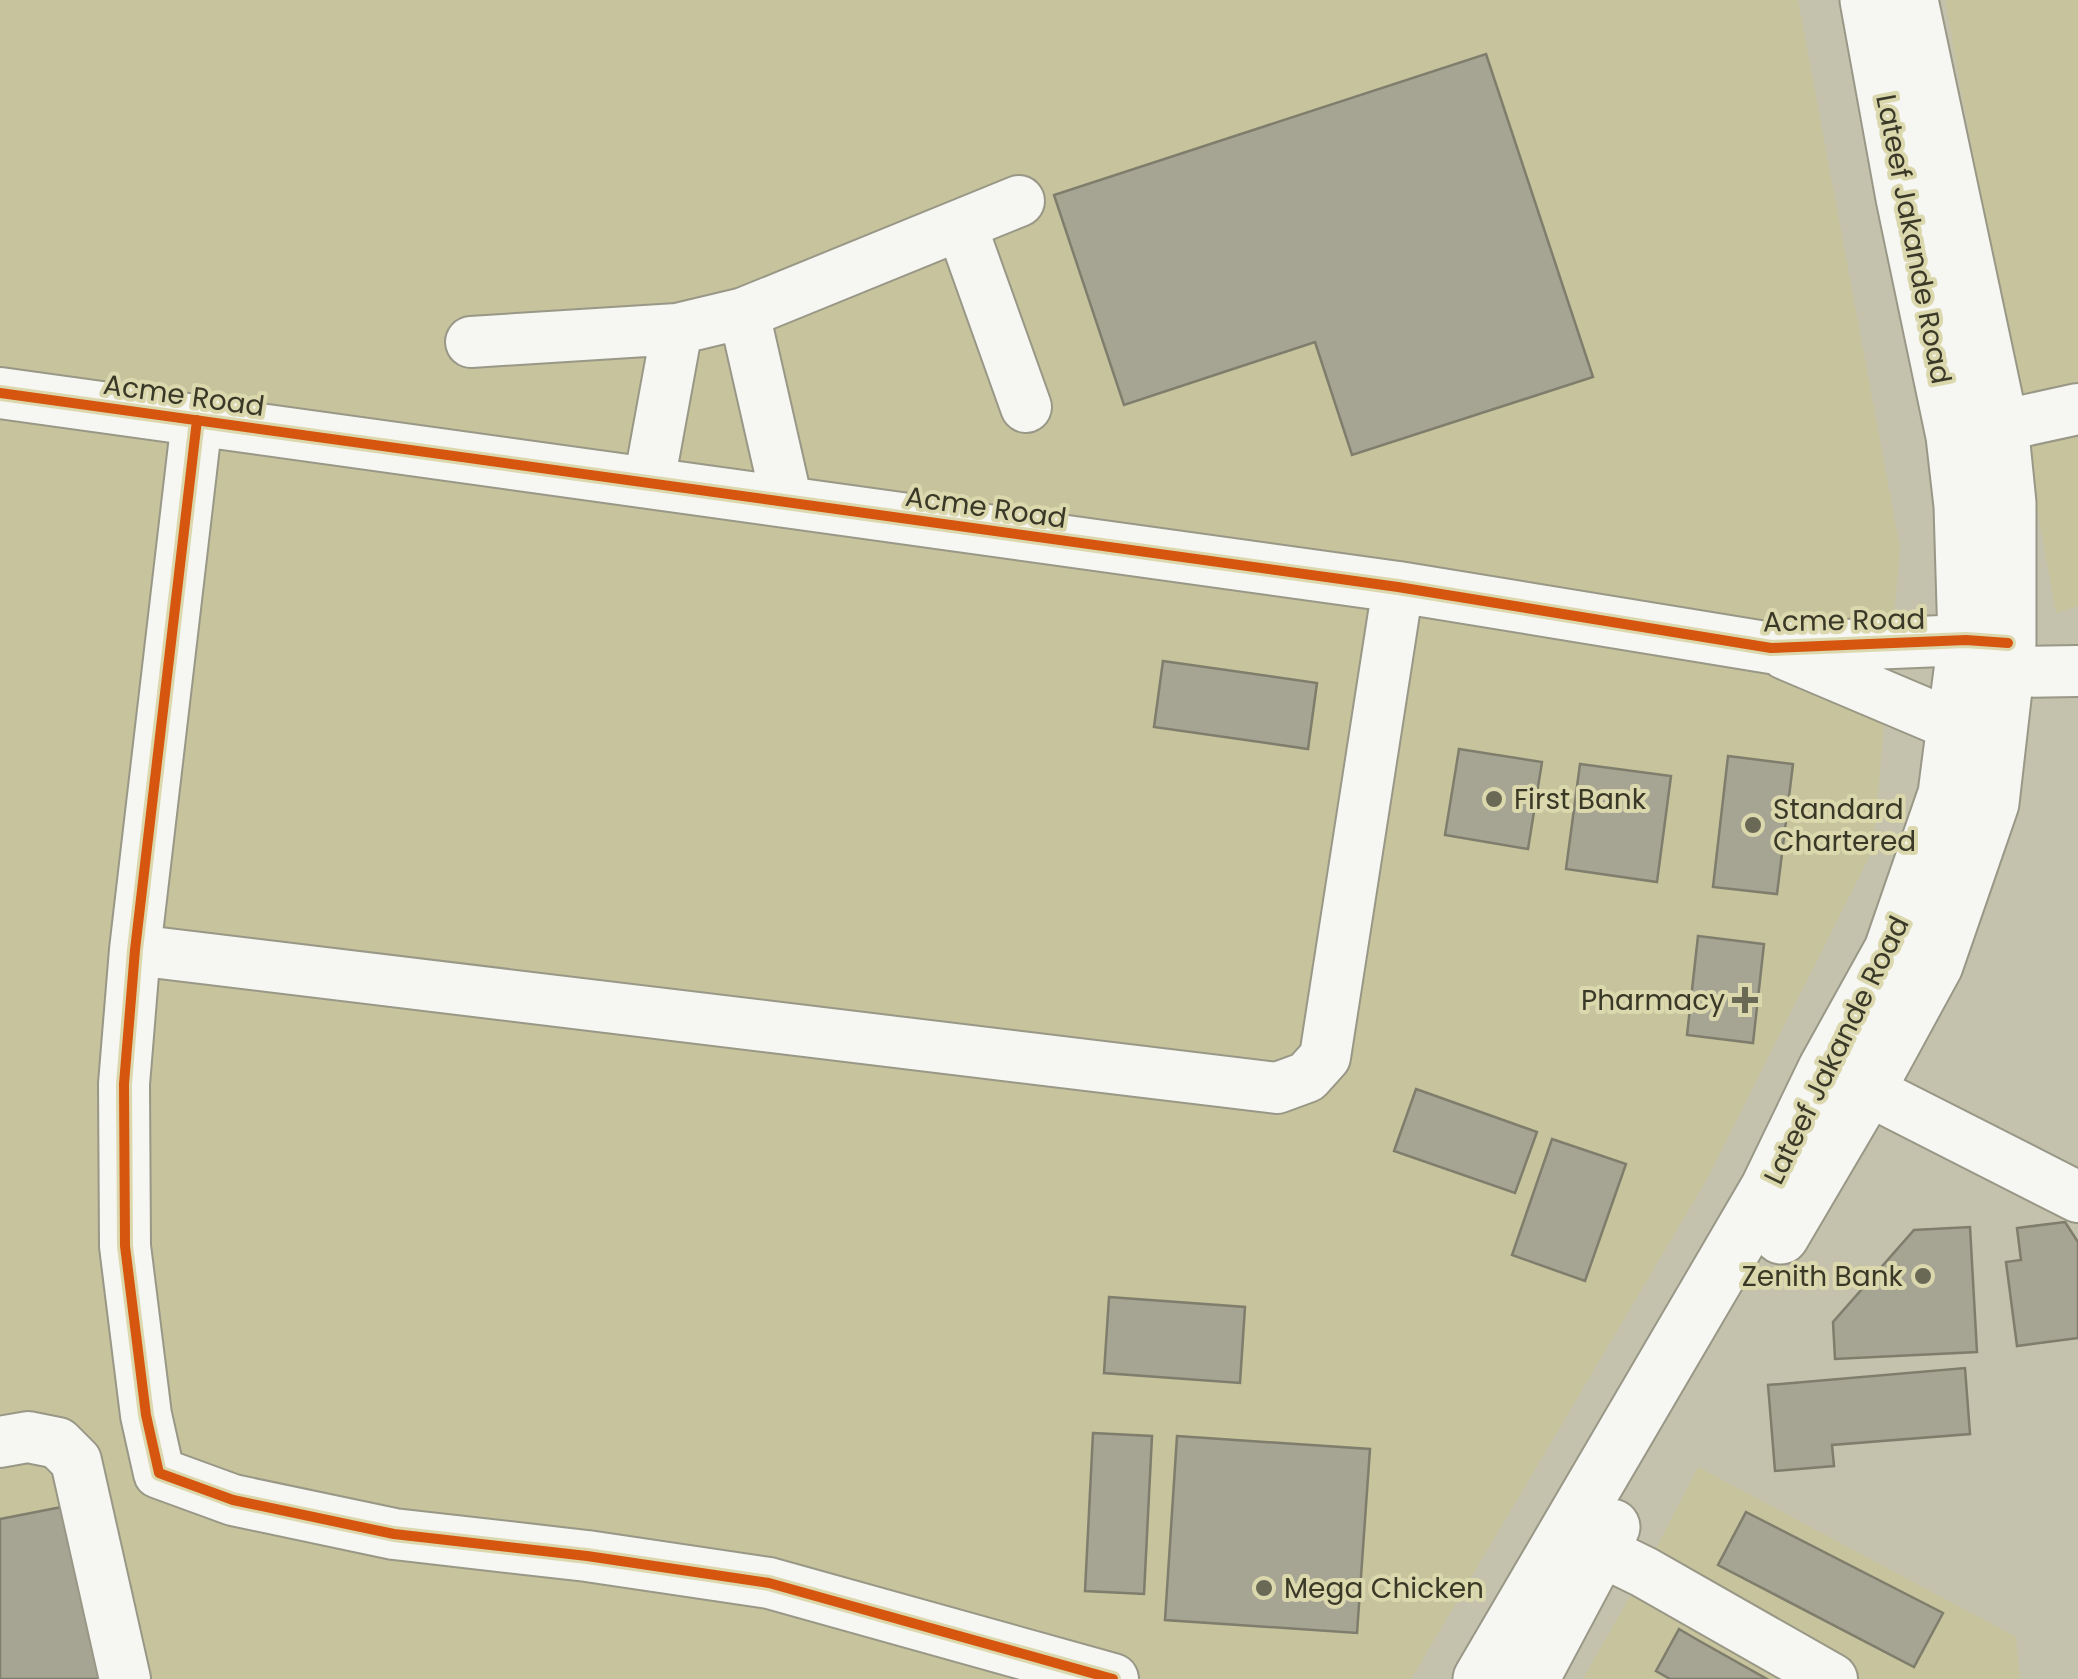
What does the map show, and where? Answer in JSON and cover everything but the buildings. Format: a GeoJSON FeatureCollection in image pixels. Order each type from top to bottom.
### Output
{"type":"FeatureCollection","features":[{"type":"Feature","properties":{"kind":"main road","name":"Lateef Jakande Road"},"geometry":{"type":"LineString","coordinates":[[1482,1679],[1768,1189],[1935,964],[1991,803],[1977,728],[1993,652],[2008,504],[1977,430],[1904,198],[1868,0]]}},
{"type":"Feature","properties":{"kind":"main road","name":"Lateef Jakande Road"},"geometry":{"type":"LineString","coordinates":[[1910,0],[1977,430]]}},
{"type":"Feature","properties":{"kind":"main road","name":"Lateef Jakande Road"},"geometry":{"type":"LineString","coordinates":[[1531,1679],[1847,1078]]}},
{"type":"Feature","properties":{"kind":"street"},"geometry":{"type":"LineString","coordinates":[[470,342],[676,329],[744,313],[1019,202]]}},
{"type":"Feature","properties":{"kind":"street"},"geometry":{"type":"LineString","coordinates":[[961,225],[1026,407]]}},
{"type":"Feature","properties":{"kind":"street"},"geometry":{"type":"LineString","coordinates":[[744,313],[786,502]]}},
{"type":"Feature","properties":{"kind":"street"},"geometry":{"type":"LineString","coordinates":[[649,482],[676,329]]}},
{"type":"Feature","properties":{"kind":"street","name":"Acme Road"},"geometry":{"type":"LineString","coordinates":[[0,392],[1398,587],[1771,648],[1993,652],[2078,671]]}},
{"type":"Feature","properties":{"kind":"street"},"geometry":{"type":"LineString","coordinates":[[1977,430],[2078,409]]}},
{"type":"Feature","properties":{"kind":"street"},"geometry":{"type":"LineString","coordinates":[[197,420],[124,1084],[125,1246],[146,1415],[159,1473],[233,1500],[394,1534],[587,1556],[769,1583],[1113,1679]]}},
{"type":"Feature","properties":{"kind":"street"},"geometry":{"type":"LineString","coordinates":[[136,950],[1277,1088],[1308,1076],[1324,1058],[1398,587]]}},
{"type":"Feature","properties":{"kind":"street"},"geometry":{"type":"LineString","coordinates":[[1771,648],[1977,728]]}},
{"type":"Feature","properties":{"kind":"street"},"geometry":{"type":"LineString","coordinates":[[1847,1078],[2078,1196]]}},
{"type":"Feature","properties":{"kind":"street"},"geometry":{"type":"LineString","coordinates":[[0,1442],[28,1438],[58,1443],[76,1462],[125,1679]]}},
{"type":"Feature","properties":{"kind":"street"},"geometry":{"type":"LineString","coordinates":[[1599,1550],[1832,1679]]}},
{"type":"Feature","properties":{"kind":"shaded area"},"geometry":{"type":"Polygon","coordinates":[[[0,0],[1798,0],[1900,548],[1873,849],[1708,1177],[1411,1679],[0,1679],[0,0]]]}},
{"type":"Feature","properties":{"kind":"shaded area"},"geometry":{"type":"Polygon","coordinates":[[[1945,0],[2078,0],[2078,606],[2056,613],[1945,0]]]}},
{"type":"Feature","properties":{"kind":"shaded area"},"geometry":{"type":"Polygon","coordinates":[[[1698,1467],[2016,1637],[2020,1679],[1583,1679],[1698,1467]]]}},
{"type":"Feature","properties":{"kind":"cycle path"},"geometry":{"type":"LineString","coordinates":[[0,393],[1398,587],[1771,648],[1966,640],[2008,643]]}},
{"type":"Feature","properties":{"kind":"cycle path"},"geometry":{"type":"LineString","coordinates":[[197,420],[135,950],[124,1084],[125,1246],[146,1415],[159,1473],[233,1500],[394,1534],[587,1556],[769,1583],[1113,1679]]}},
{"type":"Feature","properties":{"kind":"place","name":"First Bank"},"geometry":{"type":"Point","coordinates":[1494,799]}},
{"type":"Feature","properties":{"kind":"place","name":"Standard Chartered"},"geometry":{"type":"Point","coordinates":[1753,825]}},
{"type":"Feature","properties":{"kind":"place","name":"Pharmacy"},"geometry":{"type":"Point","coordinates":[1745,1000]}},
{"type":"Feature","properties":{"kind":"place","name":"Zenith Bank"},"geometry":{"type":"Point","coordinates":[1923,1276]}},
{"type":"Feature","properties":{"kind":"place","name":"Mega Chicken"},"geometry":{"type":"Point","coordinates":[1264,1588]}}]}
